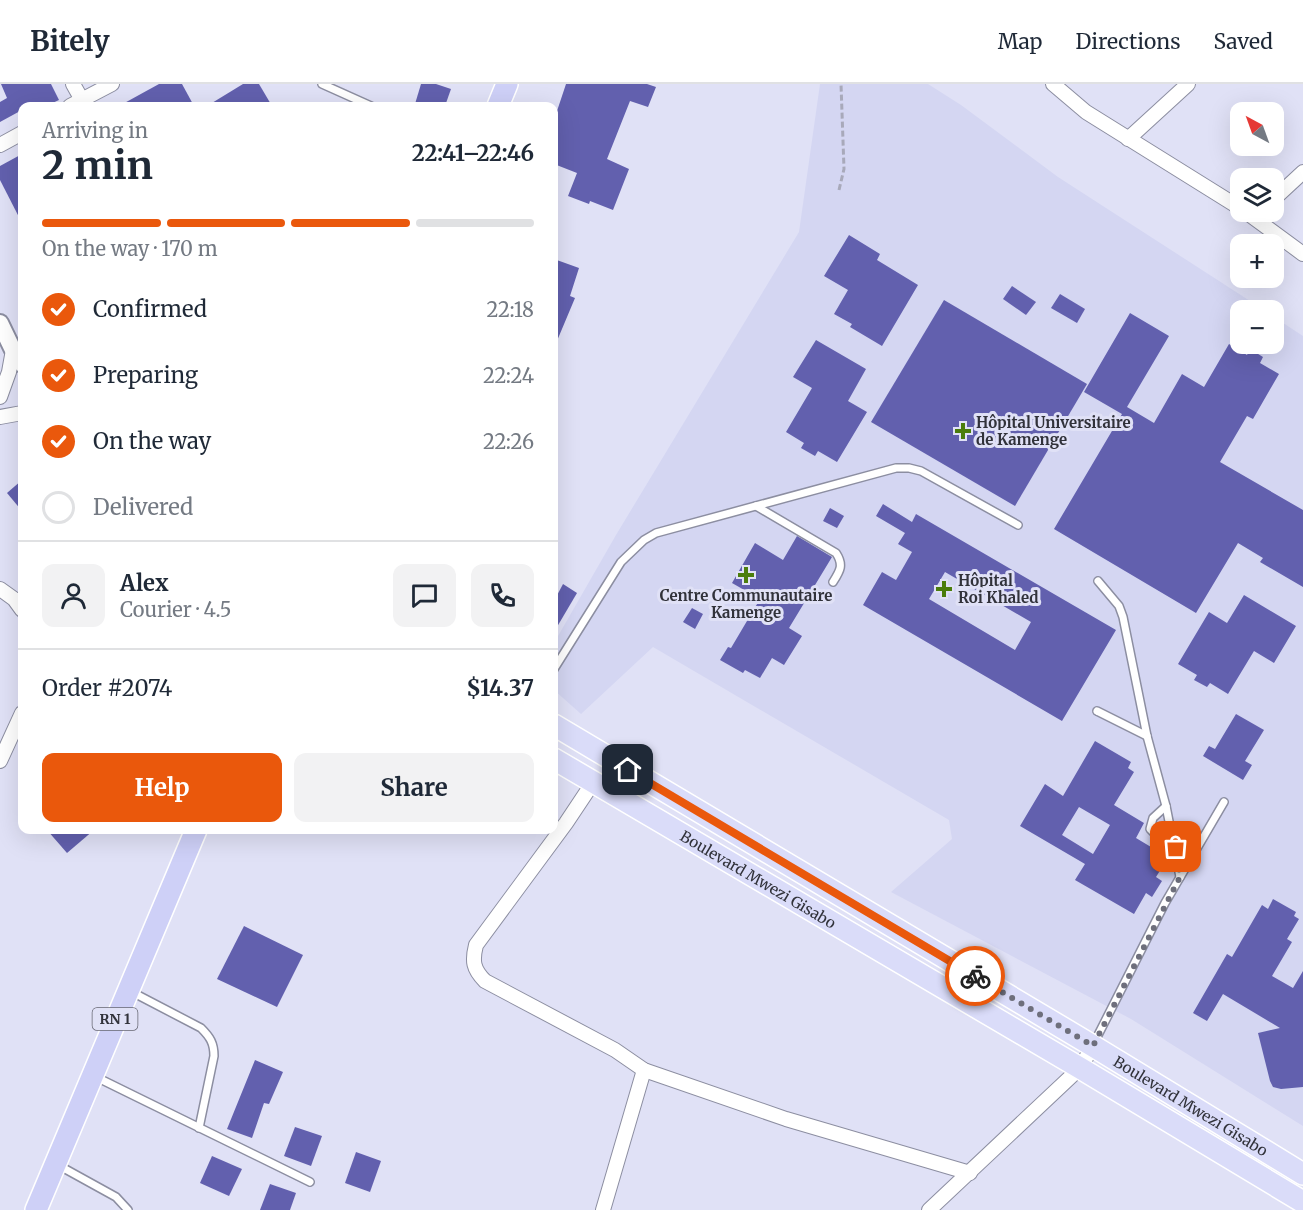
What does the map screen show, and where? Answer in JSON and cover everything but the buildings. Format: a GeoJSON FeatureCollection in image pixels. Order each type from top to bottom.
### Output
{"type":"FeatureCollection","features":[{"type":"Feature","properties":{"kind":"highway"},"geometry":{"type":"LineString","coordinates":[[500,102],[507,84]]}},
{"type":"Feature","properties":{"kind":"highway","name":"RN 1"},"geometry":{"type":"LineString","coordinates":[[36,1210],[193,834]]}},
{"type":"Feature","properties":{"kind":"main road","name":"Boulevard Mwezi Gisabo"},"geometry":{"type":"LineString","coordinates":[[558,727],[1093,1046],[1303,1174]]}},
{"type":"Feature","properties":{"kind":"main road","name":"Boulevard Mwezi Gisabo"},"geometry":{"type":"LineString","coordinates":[[558,761],[1303,1202]]}},
{"type":"Feature","properties":{"kind":"main road"},"geometry":{"type":"LineString","coordinates":[[853,936],[867,912]]}},
{"type":"Feature","properties":{"kind":"street"},"geometry":{"type":"LineString","coordinates":[[73,84],[76,102]]}},
{"type":"Feature","properties":{"kind":"street"},"geometry":{"type":"LineString","coordinates":[[78,102],[112,84]]}},
{"type":"Feature","properties":{"kind":"street"},"geometry":{"type":"LineString","coordinates":[[1053,84],[1086,112],[1230,202]]}},
{"type":"Feature","properties":{"kind":"street"},"geometry":{"type":"LineString","coordinates":[[1128,139],[1188,84]]}},
{"type":"Feature","properties":{"kind":"street"},"geometry":{"type":"LineString","coordinates":[[0,145],[18,135]]}},
{"type":"Feature","properties":{"kind":"street"},"geometry":{"type":"LineString","coordinates":[[1284,190],[1303,172]]}},
{"type":"Feature","properties":{"kind":"street"},"geometry":{"type":"LineString","coordinates":[[1264,222],[1303,254]]}},
{"type":"Feature","properties":{"kind":"street"},"geometry":{"type":"LineString","coordinates":[[0,322],[18,358]]}},
{"type":"Feature","properties":{"kind":"street"},"geometry":{"type":"LineString","coordinates":[[0,397],[9,372],[13,350]]}},
{"type":"Feature","properties":{"kind":"street"},"geometry":{"type":"LineString","coordinates":[[0,417],[18,414]]}},
{"type":"Feature","properties":{"kind":"street"},"geometry":{"type":"LineString","coordinates":[[0,589],[18,604]]}},
{"type":"Feature","properties":{"kind":"street"},"geometry":{"type":"LineString","coordinates":[[0,761],[18,722]]}},
{"type":"Feature","properties":{"kind":"street"},"geometry":{"type":"LineString","coordinates":[[558,834],[594,781]]}},
{"type":"Feature","properties":{"kind":"street"},"geometry":{"type":"LineString","coordinates":[[558,834],[476,945],[473,958],[475,971],[485,981],[615,1050],[644,1070],[786,1119],[970,1173]]}},
{"type":"Feature","properties":{"kind":"street"},"geometry":{"type":"LineString","coordinates":[[929,1210],[1080,1068],[1093,1046]]}},
{"type":"Feature","properties":{"kind":"street"},"geometry":{"type":"LineString","coordinates":[[603,1210],[644,1070]]}},
{"type":"Feature","properties":{"kind":"lane"},"geometry":{"type":"LineString","coordinates":[[322,84],[362,102]]}},
{"type":"Feature","properties":{"kind":"lane"},"geometry":{"type":"LineString","coordinates":[[558,663],[621,562],[644,540],[656,533],[896,468],[921,471],[1017,525]]}},
{"type":"Feature","properties":{"kind":"lane"},"geometry":{"type":"LineString","coordinates":[[756,506],[836,553],[841,560],[842,569],[833,582]]}},
{"type":"Feature","properties":{"kind":"lane"},"geometry":{"type":"LineString","coordinates":[[1098,581],[1119,606],[1123,617],[1147,736],[1176,847],[1180,877]]}},
{"type":"Feature","properties":{"kind":"lane"},"geometry":{"type":"LineString","coordinates":[[1097,711],[1147,736]]}},
{"type":"Feature","properties":{"kind":"lane"},"geometry":{"type":"LineString","coordinates":[[1093,1046],[1180,877],[1224,802]]}},
{"type":"Feature","properties":{"kind":"lane"},"geometry":{"type":"LineString","coordinates":[[1166,806],[1153,818],[1150,829],[1162,841],[1176,847]]}},
{"type":"Feature","properties":{"kind":"lane"},"geometry":{"type":"LineString","coordinates":[[128,990],[201,1028],[210,1037],[214,1046],[214,1056],[198,1128]]}},
{"type":"Feature","properties":{"kind":"lane"},"geometry":{"type":"LineString","coordinates":[[92,1075],[310,1182]]}},
{"type":"Feature","properties":{"kind":"lane"},"geometry":{"type":"LineString","coordinates":[[55,1163],[116,1197],[128,1210]]}},
{"type":"Feature","properties":{"kind":"path"},"geometry":{"type":"LineString","coordinates":[[839,190],[844,169],[841,84]]}},
{"type":"Feature","properties":{"kind":"shaded area","name":"Hôpital Roi Khaled"},"geometry":{"type":"Polygon","coordinates":[[[820,84],[928,84],[961,105],[1058,177],[1249,300],[1230,300],[1230,354],[1284,354],[1284,324],[1303,336],[1303,1126],[1131,1019],[891,892],[952,839],[949,820],[653,647],[581,714],[558,694],[558,636],[616,535],[799,232],[820,84]]]}},
{"type":"Feature","properties":{"kind":"way so far"},"geometry":{"type":"LineString","coordinates":[[975,976],[1093,1046],[1180,877],[1176,847]]}},
{"type":"Feature","properties":{"kind":"place","name":"Hôpital Universitaire de Kamenge"},"geometry":{"type":"Point","coordinates":[963,431]}},
{"type":"Feature","properties":{"kind":"place","name":"Centre Communautaire Kamenge"},"geometry":{"type":"Point","coordinates":[746,575]}},
{"type":"Feature","properties":{"kind":"place","name":"Hôpital Roi Khaled"},"geometry":{"type":"Point","coordinates":[944,589]}},
{"type":"Feature","properties":{"kind":"route"},"geometry":{"type":"LineString","coordinates":[[628,770],[975,976]]}}]}
